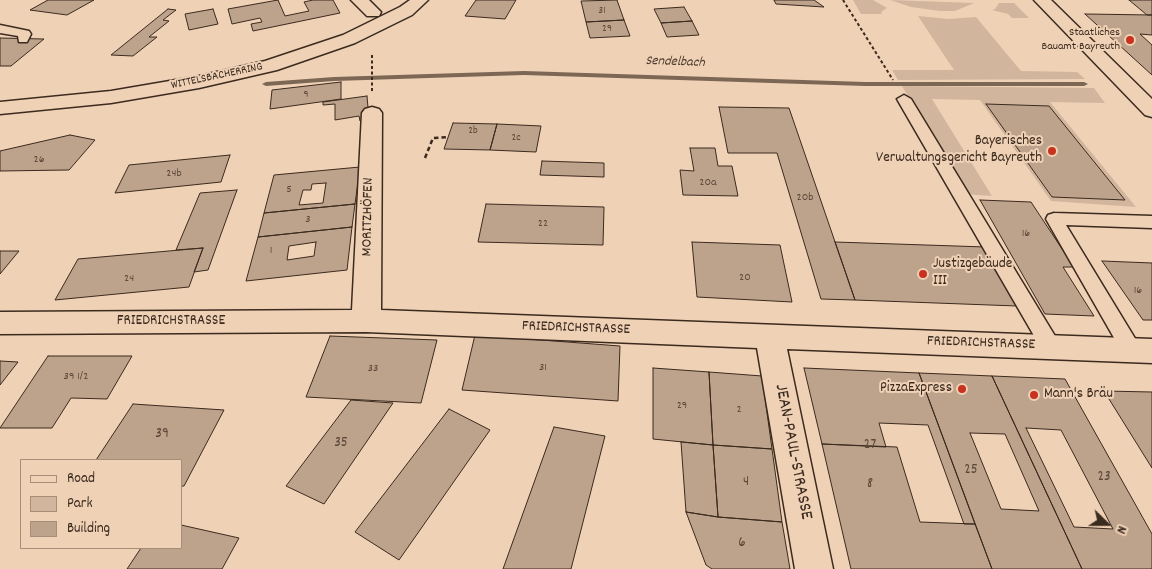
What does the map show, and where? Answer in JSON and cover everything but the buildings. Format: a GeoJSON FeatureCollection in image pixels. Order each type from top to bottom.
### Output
{"type":"FeatureCollection","features":[{"type":"Feature","properties":{"kind":"street","name":"WITTELSBACHERRING"},"geometry":{"type":"LineString","coordinates":[[9,89],[116,80],[193,68],[304,40],[345,25],[366,6],[405,0]]}},
{"type":"Feature","properties":{"kind":"street","name":"WITTELSBACHERRING"},"geometry":{"type":"LineString","coordinates":[[0,108],[111,97],[199,82],[270,66],[349,39],[406,11],[420,0]]}},
{"type":"Feature","properties":{"kind":"street"},"geometry":{"type":"LineString","coordinates":[[1042,0],[1152,111]]}},
{"type":"Feature","properties":{"kind":"street","name":"MORITZHÖFEN"},"geometry":{"type":"LineString","coordinates":[[366,321],[372,113]]}},
{"type":"Feature","properties":{"kind":"street","name":"FRIEDRICHSTRASSE"},"geometry":{"type":"LineString","coordinates":[[0,323],[366,321],[1142,351]]}},
{"type":"Feature","properties":{"kind":"street","name":"JEAN-PAUL-STRASSE"},"geometry":{"type":"LineString","coordinates":[[770,336],[814,569]]}},
{"type":"Feature","properties":{"kind":"lane"},"geometry":{"type":"LineString","coordinates":[[0,29],[25,34],[23,39]]}},
{"type":"Feature","properties":{"kind":"lane"},"geometry":{"type":"LineString","coordinates":[[904,99],[1051,347]]}},
{"type":"Feature","properties":{"kind":"lane"},"geometry":{"type":"LineString","coordinates":[[1142,351],[1054,219],[1152,222]]}},
{"type":"Feature","properties":{"kind":"path"},"geometry":{"type":"LineString","coordinates":[[843,0],[888,73]]}},
{"type":"Feature","properties":{"kind":"path"},"geometry":{"type":"LineString","coordinates":[[425,158],[433,138],[448,137]]}},
{"type":"Feature","properties":{"kind":"green space"},"geometry":{"type":"Polygon","coordinates":[[[853,0],[873,0],[887,8],[881,12],[882,14],[861,14],[853,0]]]}},
{"type":"Feature","properties":{"kind":"green space"},"geometry":{"type":"Polygon","coordinates":[[[890,0],[974,3],[955,11],[940,11],[911,7],[890,0]]]}},
{"type":"Feature","properties":{"kind":"green space"},"geometry":{"type":"Polygon","coordinates":[[[999,3],[1014,3],[1029,18],[1012,18],[1008,14],[992,10],[999,3]]]}},
{"type":"Feature","properties":{"kind":"green space"},"geometry":{"type":"Polygon","coordinates":[[[918,16],[948,19],[976,17],[1021,71],[1077,72],[1085,79],[898,80],[892,70],[954,70],[918,16]]]}},
{"type":"Feature","properties":{"kind":"green space"},"geometry":{"type":"Polygon","coordinates":[[[902,86],[1094,88],[1105,103],[1050,102],[1136,207],[1051,201],[980,100],[932,99],[992,196],[964,194],[902,86]]]}},
{"type":"Feature","properties":{"kind":"waterway","name":"Sendelbach"},"geometry":{"type":"LineString","coordinates":[[266,84],[334,79],[524,73],[865,84],[1084,84]]}},
{"type":"Feature","properties":{"kind":"place","name":"Staatliches Bauamt Bayreuth"},"geometry":{"type":"Point","coordinates":[1130,40]}},
{"type":"Feature","properties":{"kind":"place","name":"Bayerisches Verwaltungsgericht Bayreuth"},"geometry":{"type":"Point","coordinates":[1052,151]}},
{"type":"Feature","properties":{"kind":"place","name":"Justizgebäude III"},"geometry":{"type":"Point","coordinates":[923,274]}},
{"type":"Feature","properties":{"kind":"place","name":"PizzaExpress"},"geometry":{"type":"Point","coordinates":[962,389]}},
{"type":"Feature","properties":{"kind":"place","name":"Mann's Bräu"},"geometry":{"type":"Point","coordinates":[1034,395]}}]}
